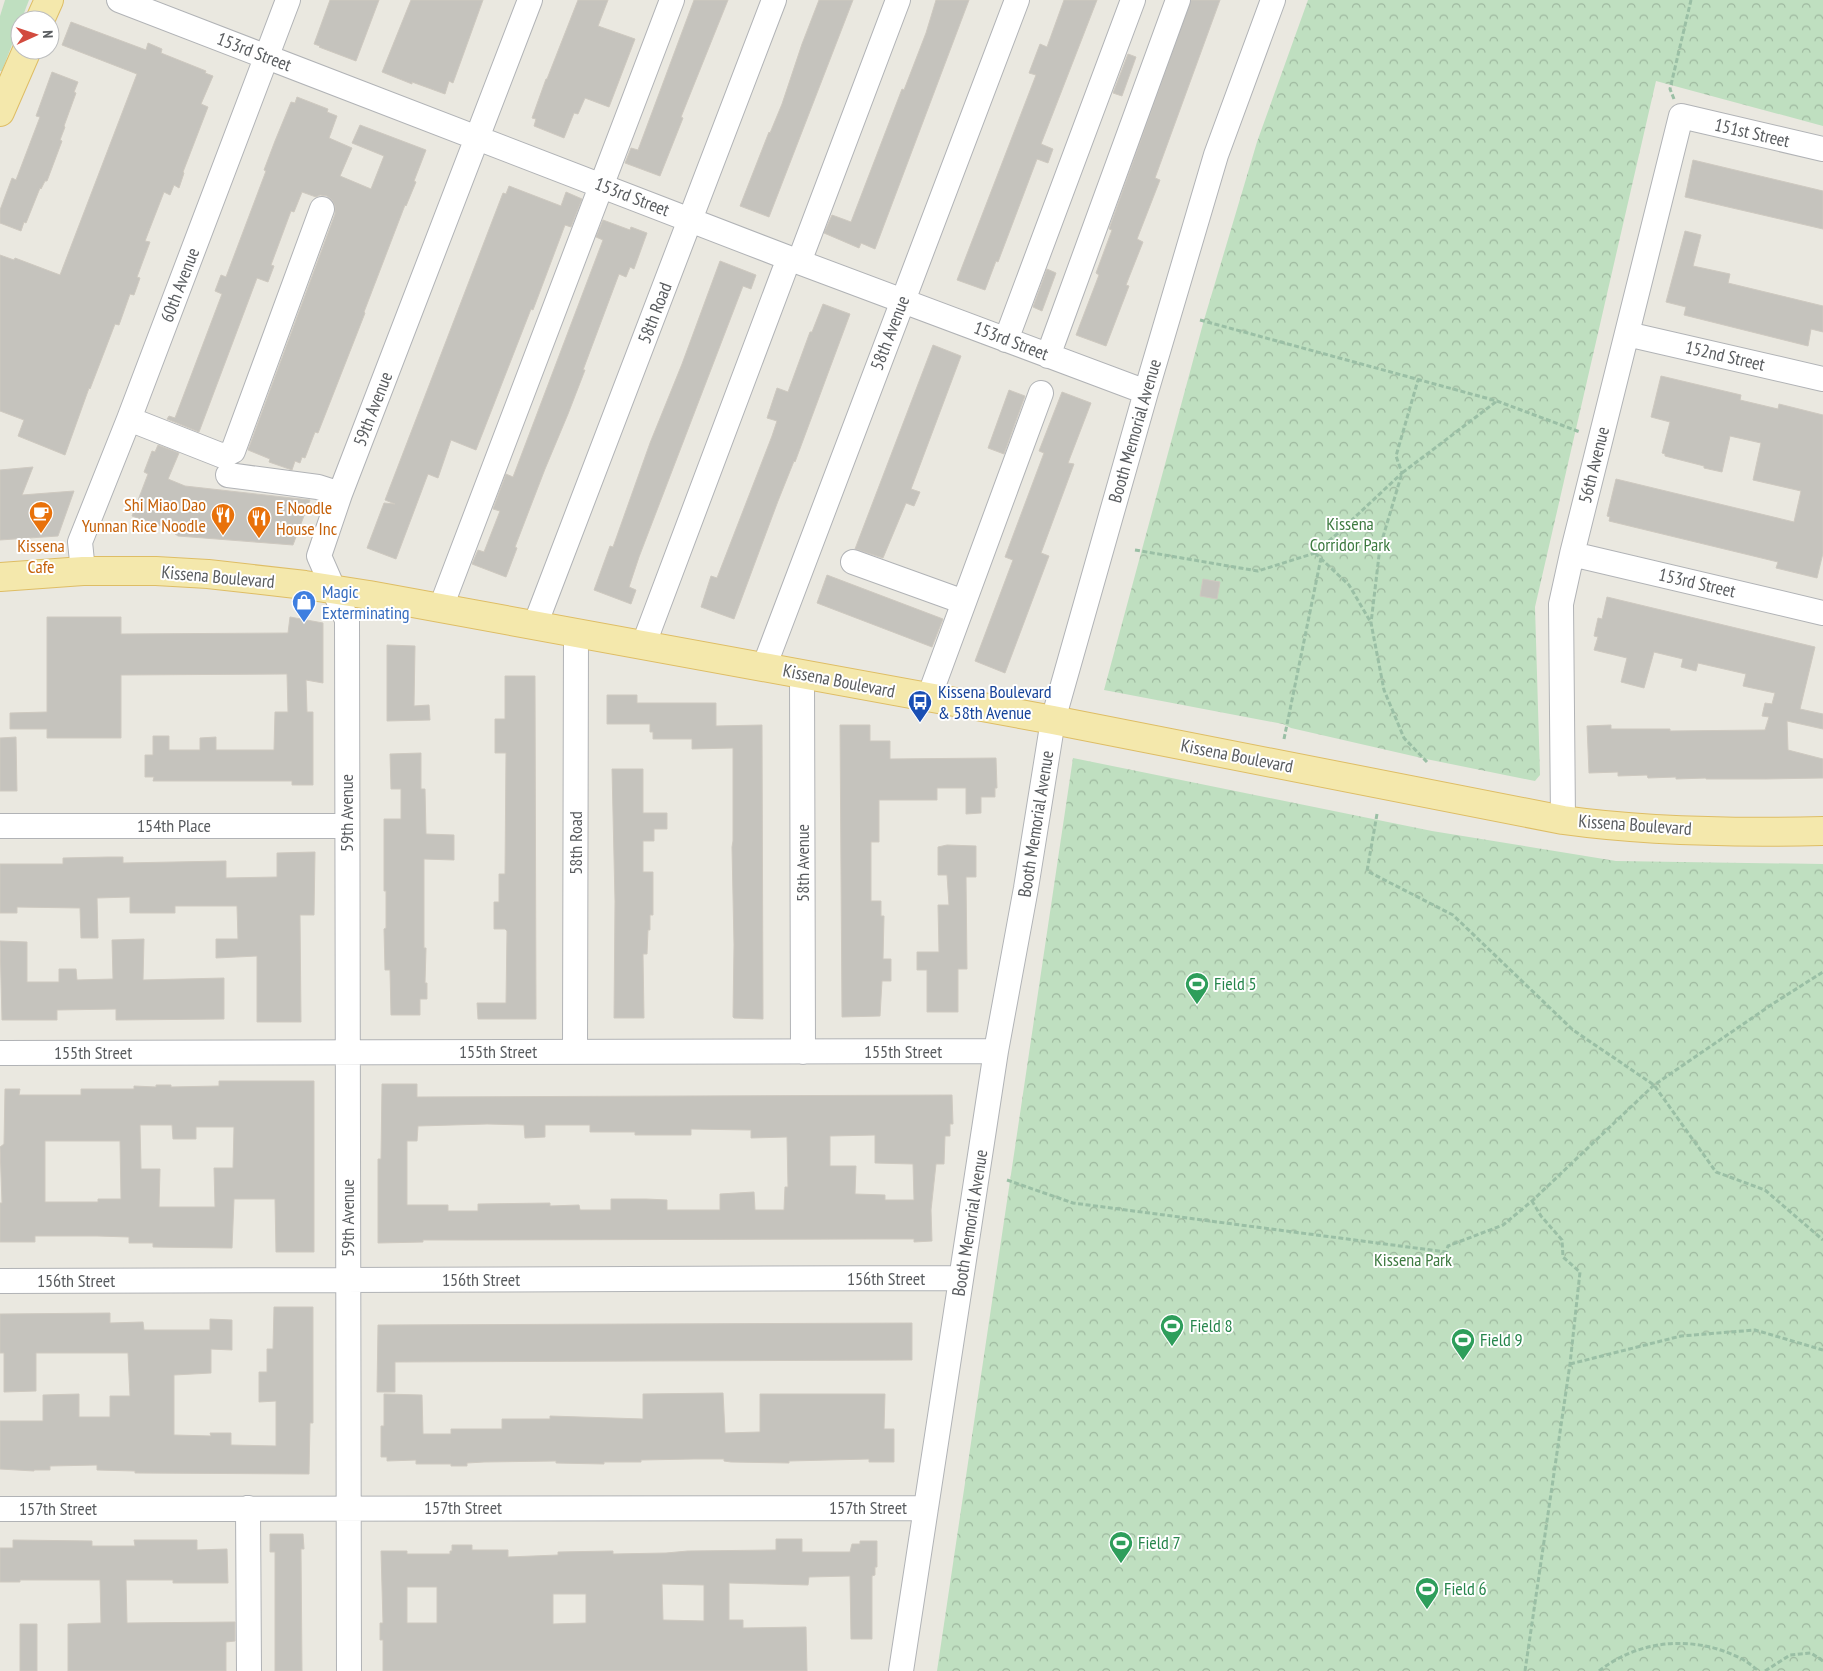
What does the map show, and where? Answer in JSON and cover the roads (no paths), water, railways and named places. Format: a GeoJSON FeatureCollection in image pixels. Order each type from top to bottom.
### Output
{"type":"FeatureCollection","features":[{"type":"Feature","properties":{"kind":"main road"},"geometry":{"type":"LineString","coordinates":[[0,112],[23,60]]}},
{"type":"Feature","properties":{"kind":"main road","name":"Kissena Boulevard"},"geometry":{"type":"LineString","coordinates":[[0,577],[83,570],[156,571],[208,574],[305,585],[441,607],[576,634],[1053,720],[1563,820],[1612,827],[1823,831]]}},
{"type":"Feature","properties":{"kind":"street","name":"153rd Street"},"geometry":{"type":"LineString","coordinates":[[119,0],[794,260],[1146,392]]}},
{"type":"Feature","properties":{"kind":"street","name":"60th Avenue"},"geometry":{"type":"LineString","coordinates":[[83,570],[80,542],[129,419],[288,0]]}},
{"type":"Feature","properties":{"kind":"street","name":"59th Avenue"},"geometry":{"type":"LineString","coordinates":[[349,1671],[347,620],[319,556],[340,494],[530,0]]}},
{"type":"Feature","properties":{"kind":"street"},"geometry":{"type":"LineString","coordinates":[[441,607],[672,0]]}},
{"type":"Feature","properties":{"kind":"street","name":"58th Road"},"geometry":{"type":"LineString","coordinates":[[535,625],[774,0]]}},
{"type":"Feature","properties":{"kind":"street"},"geometry":{"type":"LineString","coordinates":[[643,646],[898,0]]}},
{"type":"Feature","properties":{"kind":"street","name":"58th Avenue"},"geometry":{"type":"LineString","coordinates":[[764,667],[1017,0]]}},
{"type":"Feature","properties":{"kind":"street"},"geometry":{"type":"LineString","coordinates":[[1006,340],[1133,0]]}},
{"type":"Feature","properties":{"kind":"street"},"geometry":{"type":"LineString","coordinates":[[1048,356],[1178,0]]}},
{"type":"Feature","properties":{"kind":"street","name":"Booth Memorial Avenue"},"geometry":{"type":"LineString","coordinates":[[901,1671],[996,1051],[1026,888],[1053,720],[1146,392],[1216,155],[1273,0]]}},
{"type":"Feature","properties":{"kind":"street","name":"151st Street"},"geometry":{"type":"LineString","coordinates":[[1681,116],[1823,149]]}},
{"type":"Feature","properties":{"kind":"street","name":"56th Avenue"},"geometry":{"type":"LineString","coordinates":[[1563,820],[1561,604],[1681,116]]}},
{"type":"Feature","properties":{"kind":"street"},"geometry":{"type":"LineString","coordinates":[[129,419],[223,456],[232,451],[322,209]]}},
{"type":"Feature","properties":{"kind":"street","name":"152nd Street"},"geometry":{"type":"LineString","coordinates":[[1626,334],[1823,379]]}},
{"type":"Feature","properties":{"kind":"street"},"geometry":{"type":"LineString","coordinates":[[929,697],[1041,393]]}},
{"type":"Feature","properties":{"kind":"street"},"geometry":{"type":"LineString","coordinates":[[228,475],[318,487],[340,494]]}},
{"type":"Feature","properties":{"kind":"street","name":"153rd Street"},"geometry":{"type":"LineString","coordinates":[[1572,554],[1823,613]]}},
{"type":"Feature","properties":{"kind":"street"},"geometry":{"type":"LineString","coordinates":[[853,562],[964,602]]}},
{"type":"Feature","properties":{"kind":"street","name":"58th Road"},"geometry":{"type":"LineString","coordinates":[[575,1052],[576,634]]}},
{"type":"Feature","properties":{"kind":"street","name":"58th Avenue"},"geometry":{"type":"LineString","coordinates":[[802,675],[803,1052]]}},
{"type":"Feature","properties":{"kind":"street","name":"154th Place"},"geometry":{"type":"LineString","coordinates":[[0,826],[347,826]]}},
{"type":"Feature","properties":{"kind":"street","name":"155th Street"},"geometry":{"type":"LineString","coordinates":[[0,1053],[996,1051]]}},
{"type":"Feature","properties":{"kind":"street","name":"156th Street"},"geometry":{"type":"LineString","coordinates":[[0,1281],[961,1278]]}},
{"type":"Feature","properties":{"kind":"street"},"geometry":{"type":"LineString","coordinates":[[248,1508],[250,1671]]}},
{"type":"Feature","properties":{"kind":"street","name":"157th Street"},"geometry":{"type":"LineString","coordinates":[[0,1509],[926,1508]]}},
{"type":"Feature","properties":{"kind":"place","name":"Kissena Cafe"},"geometry":{"type":"Point","coordinates":[41,534]}},
{"type":"Feature","properties":{"kind":"place","name":"Shi Miao Dao Yunnan Rice Noodle"},"geometry":{"type":"Point","coordinates":[223,536]}},
{"type":"Feature","properties":{"kind":"place","name":"E Noodle House Inc"},"geometry":{"type":"Point","coordinates":[259,539]}},
{"type":"Feature","properties":{"kind":"place","name":"Magic Exterminating"},"geometry":{"type":"Point","coordinates":[304,623]}},
{"type":"Feature","properties":{"kind":"place","name":"Kissena Boulevard & 58th Avenue"},"geometry":{"type":"Point","coordinates":[920,723]}},
{"type":"Feature","properties":{"kind":"place","name":"Field 5"},"geometry":{"type":"Point","coordinates":[1197,1005]}},
{"type":"Feature","properties":{"kind":"place","name":"Field 8"},"geometry":{"type":"Point","coordinates":[1172,1347]}},
{"type":"Feature","properties":{"kind":"place","name":"Field 9"},"geometry":{"type":"Point","coordinates":[1463,1361]}},
{"type":"Feature","properties":{"kind":"place","name":"Field 7"},"geometry":{"type":"Point","coordinates":[1121,1564]}},
{"type":"Feature","properties":{"kind":"place","name":"Field 6"},"geometry":{"type":"Point","coordinates":[1427,1610]}},
{"type":"Feature","properties":{"kind":"park label","name":"Kissena Corridor Park"},"geometry":{"type":"Point","coordinates":[1350,534]}},
{"type":"Feature","properties":{"kind":"park label","name":"Kissena Park"},"geometry":{"type":"Point","coordinates":[1413,1260]}}]}
